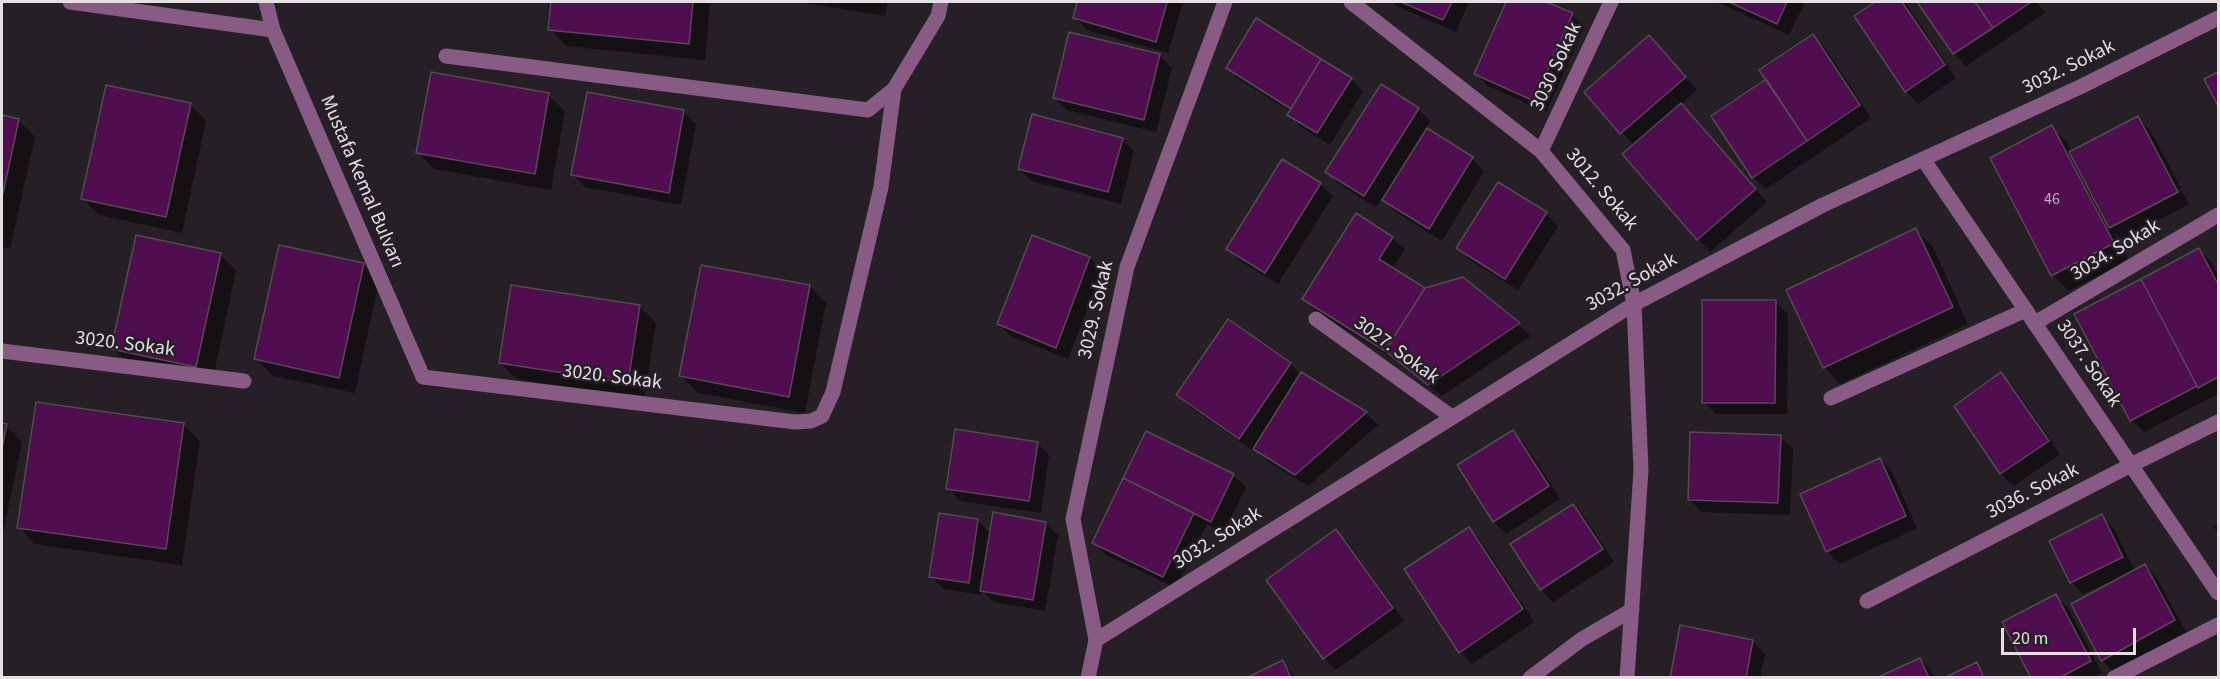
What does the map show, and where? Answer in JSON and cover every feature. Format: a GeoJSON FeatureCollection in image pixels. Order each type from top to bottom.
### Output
{"type":"FeatureCollection","features":[{"type":"Feature","properties":{"kind":"street"},"geometry":{"type":"LineString","coordinates":[[70,2],[273,30]]}},
{"type":"Feature","properties":{"kind":"street","name":"Mustafa Kemal Bulvarı"},"geometry":{"type":"LineString","coordinates":[[266,2],[273,30],[423,377]]}},
{"type":"Feature","properties":{"kind":"street"},"geometry":{"type":"LineString","coordinates":[[446,56],[868,110],[894,89],[938,16],[941,2]]}},
{"type":"Feature","properties":{"kind":"street","name":"3029. Sokak"},"geometry":{"type":"LineString","coordinates":[[1096,640],[1073,519],[1127,267],[1225,2]]}},
{"type":"Feature","properties":{"kind":"street","name":"3030 Sokak"},"geometry":{"type":"LineString","coordinates":[[1541,151],[1611,2]]}},
{"type":"Feature","properties":{"kind":"street","name":"3012. Sokak"},"geometry":{"type":"LineString","coordinates":[[1358,3],[1541,151],[1623,250],[1634,304],[1641,470],[1627,678]]}},
{"type":"Feature","properties":{"kind":"street","name":"3032. Sokak"},"geometry":{"type":"LineString","coordinates":[[1096,640],[1634,304],[1823,205],[2080,87],[2218,18]]}},
{"type":"Feature","properties":{"kind":"street","name":"3020. Sokak"},"geometry":{"type":"LineString","coordinates":[[423,377],[795,422],[811,421],[822,416],[833,392],[881,187],[894,89]]}},
{"type":"Feature","properties":{"kind":"street","name":"3037. Sokak"},"geometry":{"type":"LineString","coordinates":[[1923,159],[2218,593]]}},
{"type":"Feature","properties":{"kind":"street","name":"3034. Sokak"},"geometry":{"type":"LineString","coordinates":[[2035,323],[2218,215]]}},
{"type":"Feature","properties":{"kind":"street"},"geometry":{"type":"LineString","coordinates":[[1831,399],[2026,310]]}},
{"type":"Feature","properties":{"kind":"street","name":"3027. Sokak"},"geometry":{"type":"LineString","coordinates":[[1316,319],[1452,417]]}},
{"type":"Feature","properties":{"kind":"street","name":"3020. Sokak"},"geometry":{"type":"LineString","coordinates":[[2,351],[244,381]]}},
{"type":"Feature","properties":{"kind":"street","name":"3036. Sokak"},"geometry":{"type":"LineString","coordinates":[[1867,601],[2218,422]]}},
{"type":"Feature","properties":{"kind":"street"},"geometry":{"type":"LineString","coordinates":[[1530,678],[1582,639],[1632,610]]}},
{"type":"Feature","properties":{"kind":"street"},"geometry":{"type":"LineString","coordinates":[[2114,678],[2218,625]]}},
{"type":"Feature","properties":{"kind":"street"},"geometry":{"type":"LineString","coordinates":[[1088,678],[1096,640]]}},
{"type":"Feature","properties":{"kind":"building"},"geometry":{"type":"Polygon","coordinates":[[[551,2],[693,2],[689,44],[548,30],[551,2]]]}},
{"type":"Feature","properties":{"kind":"building"},"geometry":{"type":"Polygon","coordinates":[[[1077,2],[1167,2],[1156,42],[1073,18],[1077,2]]]}},
{"type":"Feature","properties":{"kind":"building"},"geometry":{"type":"Polygon","coordinates":[[[1401,2],[1452,2],[1443,20],[1401,2]]]}},
{"type":"Feature","properties":{"kind":"building"},"geometry":{"type":"Polygon","coordinates":[[[1506,2],[1546,2],[1573,13],[1534,101],[1474,74],[1506,2]]]}},
{"type":"Feature","properties":{"kind":"building"},"geometry":{"type":"Polygon","coordinates":[[[1729,2],[1787,2],[1777,24],[1729,2]]]}},
{"type":"Feature","properties":{"kind":"building"},"geometry":{"type":"Polygon","coordinates":[[[1875,2],[1902,2],[1945,65],[1905,92],[1854,16],[1875,2]]]}},
{"type":"Feature","properties":{"kind":"building"},"geometry":{"type":"Polygon","coordinates":[[[1917,2],[1975,2],[1993,28],[1953,54],[1917,2]]]}},
{"type":"Feature","properties":{"kind":"building"},"geometry":{"type":"Polygon","coordinates":[[[1975,2],[2031,2],[1993,28],[1975,2]]]}},
{"type":"Feature","properties":{"kind":"building"},"geometry":{"type":"Polygon","coordinates":[[[1256,18],[1321,59],[1291,109],[1226,68],[1256,18]]]}},
{"type":"Feature","properties":{"kind":"building"},"geometry":{"type":"Polygon","coordinates":[[[1069,32],[1160,54],[1144,120],[1053,98],[1069,32]]]}},
{"type":"Feature","properties":{"kind":"building"},"geometry":{"type":"Polygon","coordinates":[[[1813,34],[1860,105],[1807,141],[1759,70],[1813,34]]]}},
{"type":"Feature","properties":{"kind":"building"},"geometry":{"type":"Polygon","coordinates":[[[1649,35],[1686,77],[1620,134],[1584,92],[1649,35]]]}},
{"type":"Feature","properties":{"kind":"building"},"geometry":{"type":"Polygon","coordinates":[[[1321,59],[1352,78],[1317,133],[1287,115],[1321,59]]]}},
{"type":"Feature","properties":{"kind":"building"},"geometry":{"type":"Polygon","coordinates":[[[431,72],[549,93],[535,174],[416,153],[431,72]]]}},
{"type":"Feature","properties":{"kind":"building"},"geometry":{"type":"Polygon","coordinates":[[[2218,72],[2218,106],[2204,79],[2218,72]]]}},
{"type":"Feature","properties":{"kind":"building"},"geometry":{"type":"Polygon","coordinates":[[[1766,79],[1807,141],[1752,178],[1711,116],[1766,79]]]}},
{"type":"Feature","properties":{"kind":"building"},"geometry":{"type":"Polygon","coordinates":[[[1381,84],[1419,108],[1364,196],[1325,172],[1381,84]]]}},
{"type":"Feature","properties":{"kind":"building"},"geometry":{"type":"Polygon","coordinates":[[[106,85],[191,103],[166,217],[81,199],[106,85]]]}},
{"type":"Feature","properties":{"kind":"building"},"geometry":{"type":"Polygon","coordinates":[[[587,92],[684,110],[669,193],[571,175],[587,92]]]}},
{"type":"Feature","properties":{"kind":"building"},"geometry":{"type":"Polygon","coordinates":[[[1681,103],[1756,189],[1697,240],[1622,154],[1681,103]]]}},
{"type":"Feature","properties":{"kind":"building"},"geometry":{"type":"Polygon","coordinates":[[[1032,114],[1123,138],[1108,192],[1018,169],[1032,114]]]}},
{"type":"Feature","properties":{"kind":"building"},"geometry":{"type":"Polygon","coordinates":[[[2,115],[19,119],[2,198],[2,115]]]}},
{"type":"Feature","properties":{"kind":"building"},"geometry":{"type":"Polygon","coordinates":[[[2138,116],[2178,192],[2109,228],[2069,152],[2138,116]]]}},
{"type":"Feature","properties":{"kind":"building"},"geometry":{"type":"Polygon","coordinates":[[[2052,125],[2114,243],[2051,276],[1990,158],[2052,125]]]}},
{"type":"Feature","properties":{"kind":"building"},"geometry":{"type":"Polygon","coordinates":[[[1427,128],[1473,157],[1429,229],[1382,200],[1427,128]]]}},
{"type":"Feature","properties":{"kind":"building"},"geometry":{"type":"Polygon","coordinates":[[[1282,159],[1321,183],[1265,273],[1226,249],[1282,159]]]}},
{"type":"Feature","properties":{"kind":"building"},"geometry":{"type":"Polygon","coordinates":[[[1498,182],[1547,212],[1505,279],[1456,248],[1498,182]]]}},
{"type":"Feature","properties":{"kind":"building"},"geometry":{"type":"Polygon","coordinates":[[[1356,213],[1393,237],[1379,259],[1425,288],[1385,351],[1302,299],[1356,213]]]}},
{"type":"Feature","properties":{"kind":"building"},"geometry":{"type":"Polygon","coordinates":[[[1916,228],[1953,307],[1823,368],[1786,290],[1916,228]]]}},
{"type":"Feature","properties":{"kind":"building"},"geometry":{"type":"Polygon","coordinates":[[[136,235],[221,253],[196,367],[111,349],[136,235]]]}},
{"type":"Feature","properties":{"kind":"building"},"geometry":{"type":"Polygon","coordinates":[[[1032,235],[1090,257],[1056,348],[997,324],[1032,235]]]}},
{"type":"Feature","properties":{"kind":"building"},"geometry":{"type":"Polygon","coordinates":[[[279,245],[364,263],[339,378],[254,359],[279,245]]]}},
{"type":"Feature","properties":{"kind":"building"},"geometry":{"type":"Polygon","coordinates":[[[2199,248],[2218,284],[2218,377],[2198,388],[2141,279],[2199,248]]]}},
{"type":"Feature","properties":{"kind":"building"},"geometry":{"type":"Polygon","coordinates":[[[701,265],[810,285],[789,397],[679,376],[701,265]]]}},
{"type":"Feature","properties":{"kind":"building"},"geometry":{"type":"Polygon","coordinates":[[[1463,277],[1520,323],[1428,385],[1385,351],[1425,288],[1463,277]]]}},
{"type":"Feature","properties":{"kind":"building"},"geometry":{"type":"Polygon","coordinates":[[[2141,279],[2197,386],[2130,421],[2074,314],[2141,279]]]}},
{"type":"Feature","properties":{"kind":"building"},"geometry":{"type":"Polygon","coordinates":[[[511,285],[640,305],[628,383],[499,363],[511,285]]]}},
{"type":"Feature","properties":{"kind":"building"},"geometry":{"type":"Polygon","coordinates":[[[1702,300],[1776,300],[1775,403],[1702,403],[1702,300]]]}},
{"type":"Feature","properties":{"kind":"building"},"geometry":{"type":"Polygon","coordinates":[[[1228,319],[1291,363],[1239,439],[1176,395],[1228,319]]]}},
{"type":"Feature","properties":{"kind":"building"},"geometry":{"type":"Polygon","coordinates":[[[1301,372],[1367,412],[1295,475],[1253,449],[1301,372]]]}},
{"type":"Feature","properties":{"kind":"building"},"geometry":{"type":"Polygon","coordinates":[[[2001,372],[2049,441],[2000,474],[1954,406],[2001,372]]]}},
{"type":"Feature","properties":{"kind":"building"},"geometry":{"type":"Polygon","coordinates":[[[36,402],[184,423],[166,549],[17,528],[36,402]]]}},
{"type":"Feature","properties":{"kind":"building"},"geometry":{"type":"Polygon","coordinates":[[[2,423],[7,424],[2,448],[2,423]]]}},
{"type":"Feature","properties":{"kind":"building"},"geometry":{"type":"Polygon","coordinates":[[[955,429],[1038,442],[1029,501],[946,489],[955,429]]]}},
{"type":"Feature","properties":{"kind":"building"},"geometry":{"type":"Polygon","coordinates":[[[1513,430],[1549,486],[1493,522],[1457,465],[1513,430]]]}},
{"type":"Feature","properties":{"kind":"building"},"geometry":{"type":"Polygon","coordinates":[[[1146,431],[1234,474],[1211,522],[1123,478],[1146,431]]]}},
{"type":"Feature","properties":{"kind":"building"},"geometry":{"type":"Polygon","coordinates":[[[1690,432],[1781,435],[1778,503],[1688,500],[1690,432]]]}},
{"type":"Feature","properties":{"kind":"building"},"geometry":{"type":"Polygon","coordinates":[[[1880,458],[1906,516],[1826,552],[1800,494],[1880,458]]]}},
{"type":"Feature","properties":{"kind":"building"},"geometry":{"type":"Polygon","coordinates":[[[1123,478],[1194,513],[1163,577],[1092,543],[1123,478]]]}},
{"type":"Feature","properties":{"kind":"building"},"geometry":{"type":"Polygon","coordinates":[[[1573,504],[1603,549],[1540,590],[1510,544],[1573,504]]]}},
{"type":"Feature","properties":{"kind":"building"},"geometry":{"type":"Polygon","coordinates":[[[993,512],[1046,522],[1033,600],[980,591],[993,512]]]}},
{"type":"Feature","properties":{"kind":"building"},"geometry":{"type":"Polygon","coordinates":[[[939,513],[978,519],[969,583],[929,577],[939,513]]]}},
{"type":"Feature","properties":{"kind":"building"},"geometry":{"type":"Polygon","coordinates":[[[2102,514],[2123,557],[2070,583],[2049,541],[2102,514]]]}},
{"type":"Feature","properties":{"kind":"building"},"geometry":{"type":"Polygon","coordinates":[[[1469,527],[1523,609],[1459,653],[1404,569],[1469,527]]]}},
{"type":"Feature","properties":{"kind":"building"},"geometry":{"type":"Polygon","coordinates":[[[1336,529],[1393,608],[1323,659],[1266,580],[1336,529]]]}},
{"type":"Feature","properties":{"kind":"building"},"geometry":{"type":"Polygon","coordinates":[[[2145,564],[2175,620],[2101,661],[2071,604],[2145,564]]]}},
{"type":"Feature","properties":{"kind":"building"},"geometry":{"type":"Polygon","coordinates":[[[2056,594],[2091,661],[2059,678],[2031,678],[2002,622],[2056,594]]]}},
{"type":"Feature","properties":{"kind":"building"},"geometry":{"type":"Polygon","coordinates":[[[1680,625],[1753,640],[1746,678],[1670,678],[1680,625]]]}},
{"type":"Feature","properties":{"kind":"building"},"geometry":{"type":"Polygon","coordinates":[[[1920,658],[1929,678],[1876,678],[1920,658]]]}},
{"type":"Feature","properties":{"kind":"building"},"geometry":{"type":"Polygon","coordinates":[[[1283,660],[1291,678],[1246,678],[1283,660]]]}},
{"type":"Feature","properties":{"kind":"building"},"geometry":{"type":"Polygon","coordinates":[[[1977,662],[1984,678],[1944,678],[1977,662]]]}}]}
